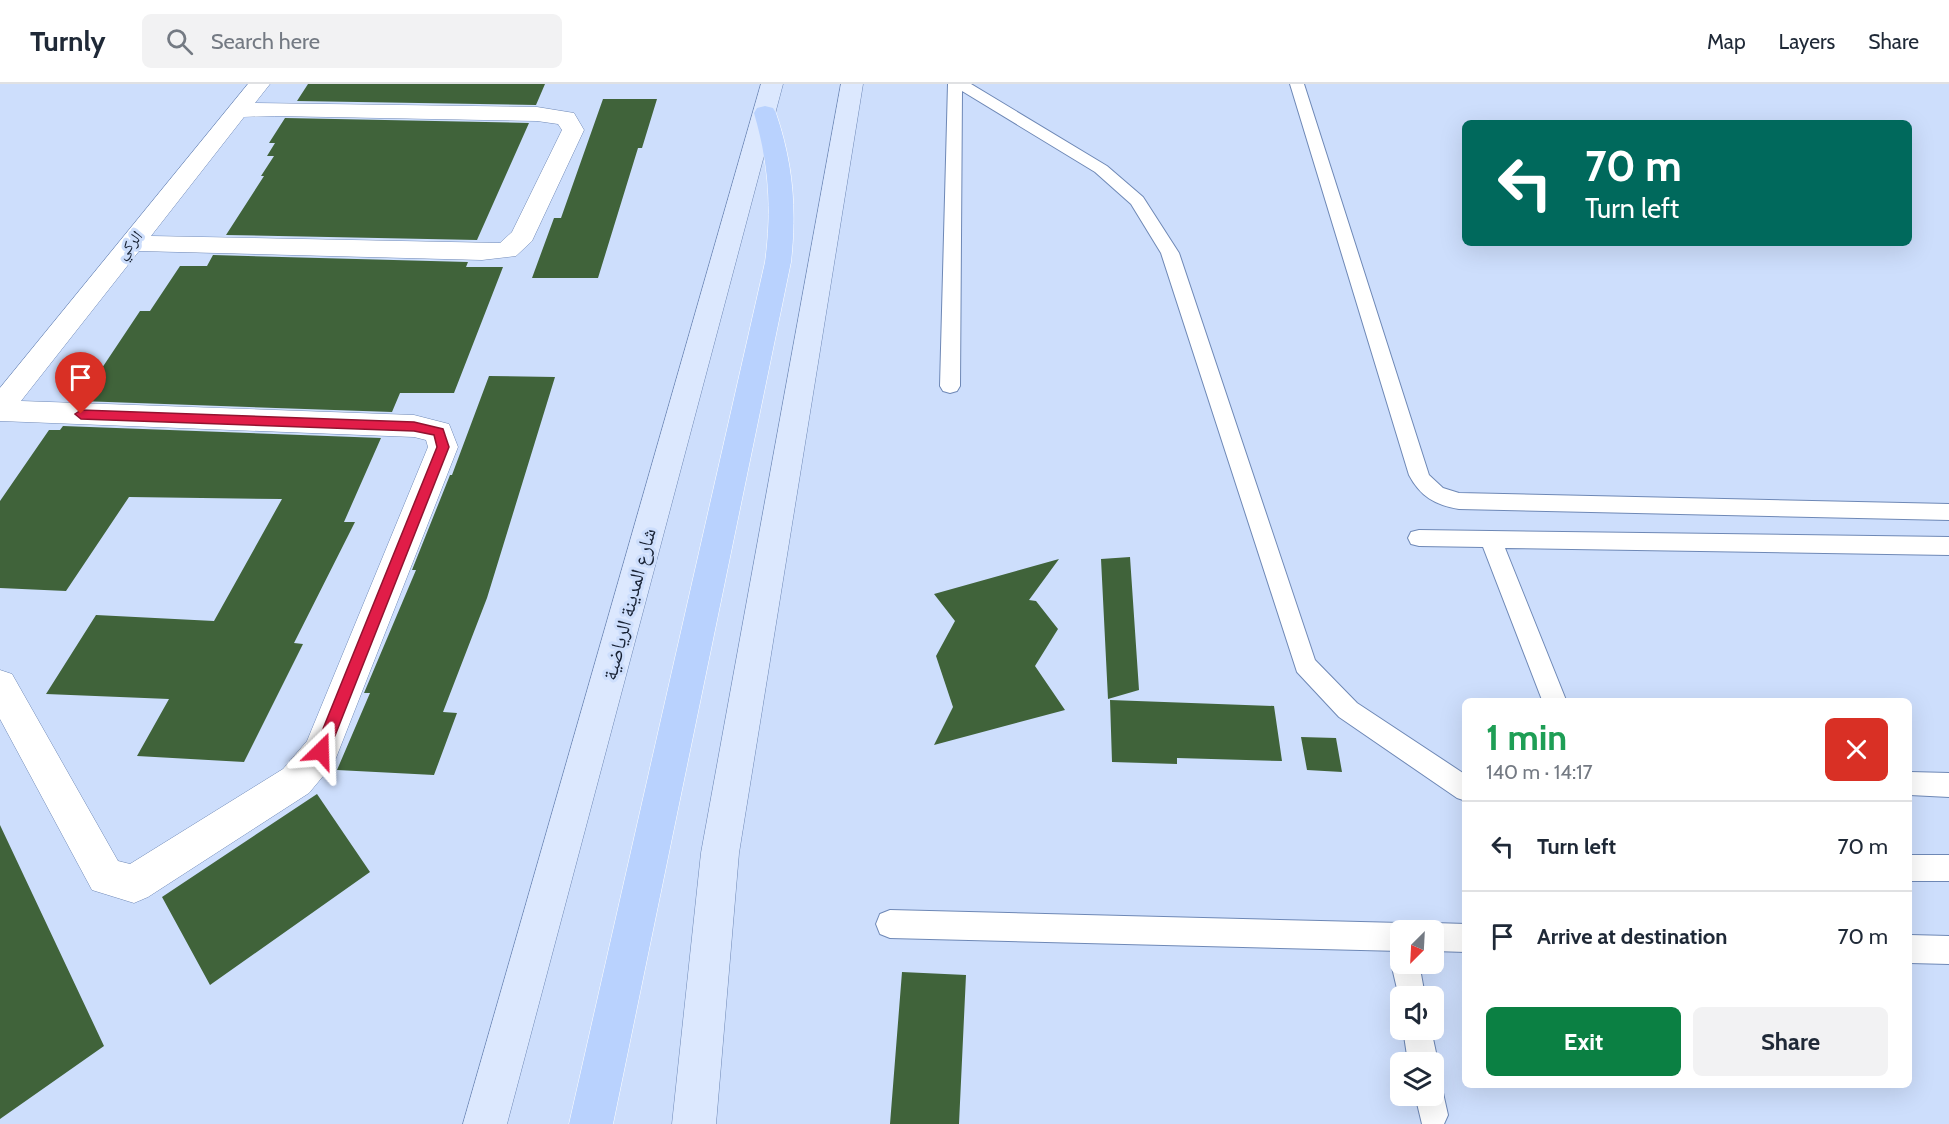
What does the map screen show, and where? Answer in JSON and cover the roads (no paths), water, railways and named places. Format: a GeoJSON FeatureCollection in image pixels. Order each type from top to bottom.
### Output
{"type":"FeatureCollection","features":[{"type":"Feature","properties":{"kind":"main road"},"geometry":{"type":"LineString","coordinates":[[694,1124],[720,854],[852,84]]}},
{"type":"Feature","properties":{"kind":"main road"},"geometry":{"type":"LineString","coordinates":[[591,1124],[778,262],[784,221],[783,182],[769,99]]}},
{"type":"Feature","properties":{"kind":"main road","name":"شارع المدينة الرياضية"},"geometry":{"type":"LineString","coordinates":[[485,1124],[769,99]]}},
{"type":"Feature","properties":{"kind":"street","name":"الركي"},"geometry":{"type":"LineString","coordinates":[[0,409],[259,84]]}},
{"type":"Feature","properties":{"kind":"street"},"geometry":{"type":"LineString","coordinates":[[131,243],[483,252],[507,250],[523,236],[573,130],[566,118],[537,114],[275,109],[239,111]]}},
{"type":"Feature","properties":{"kind":"street"},"geometry":{"type":"LineString","coordinates":[[0,409],[414,426],[439,432],[443,447],[321,751],[296,781],[134,884],[106,877],[0,685]]}},
{"type":"Feature","properties":{"kind":"lane"},"geometry":{"type":"LineString","coordinates":[[950,386],[955,84]]}},
{"type":"Feature","properties":{"kind":"lane"},"geometry":{"type":"LineString","coordinates":[[961,84],[1101,169],[1137,201],[1170,253],[1305,665],[1348,710],[1462,787]]}},
{"type":"Feature","properties":{"kind":"lane"},"geometry":{"type":"LineString","coordinates":[[1297,84],[1419,475],[1428,490],[1459,501],[1949,512]]}},
{"type":"Feature","properties":{"kind":"lane"},"geometry":{"type":"LineString","coordinates":[[1419,538],[1949,546]]}},
{"type":"Feature","properties":{"kind":"lane"},"geometry":{"type":"LineString","coordinates":[[1490,538],[1553,698]]}},
{"type":"Feature","properties":{"kind":"lane"},"geometry":{"type":"LineString","coordinates":[[1912,784],[1949,785]]}},
{"type":"Feature","properties":{"kind":"lane"},"geometry":{"type":"LineString","coordinates":[[1912,868],[1949,868]]}},
{"type":"Feature","properties":{"kind":"lane"},"geometry":{"type":"LineString","coordinates":[[890,924],[1390,938]]}},
{"type":"Feature","properties":{"kind":"lane"},"geometry":{"type":"LineString","coordinates":[[1444,938],[1462,938]]}},
{"type":"Feature","properties":{"kind":"lane"},"geometry":{"type":"LineString","coordinates":[[1912,949],[1949,950]]}}]}
